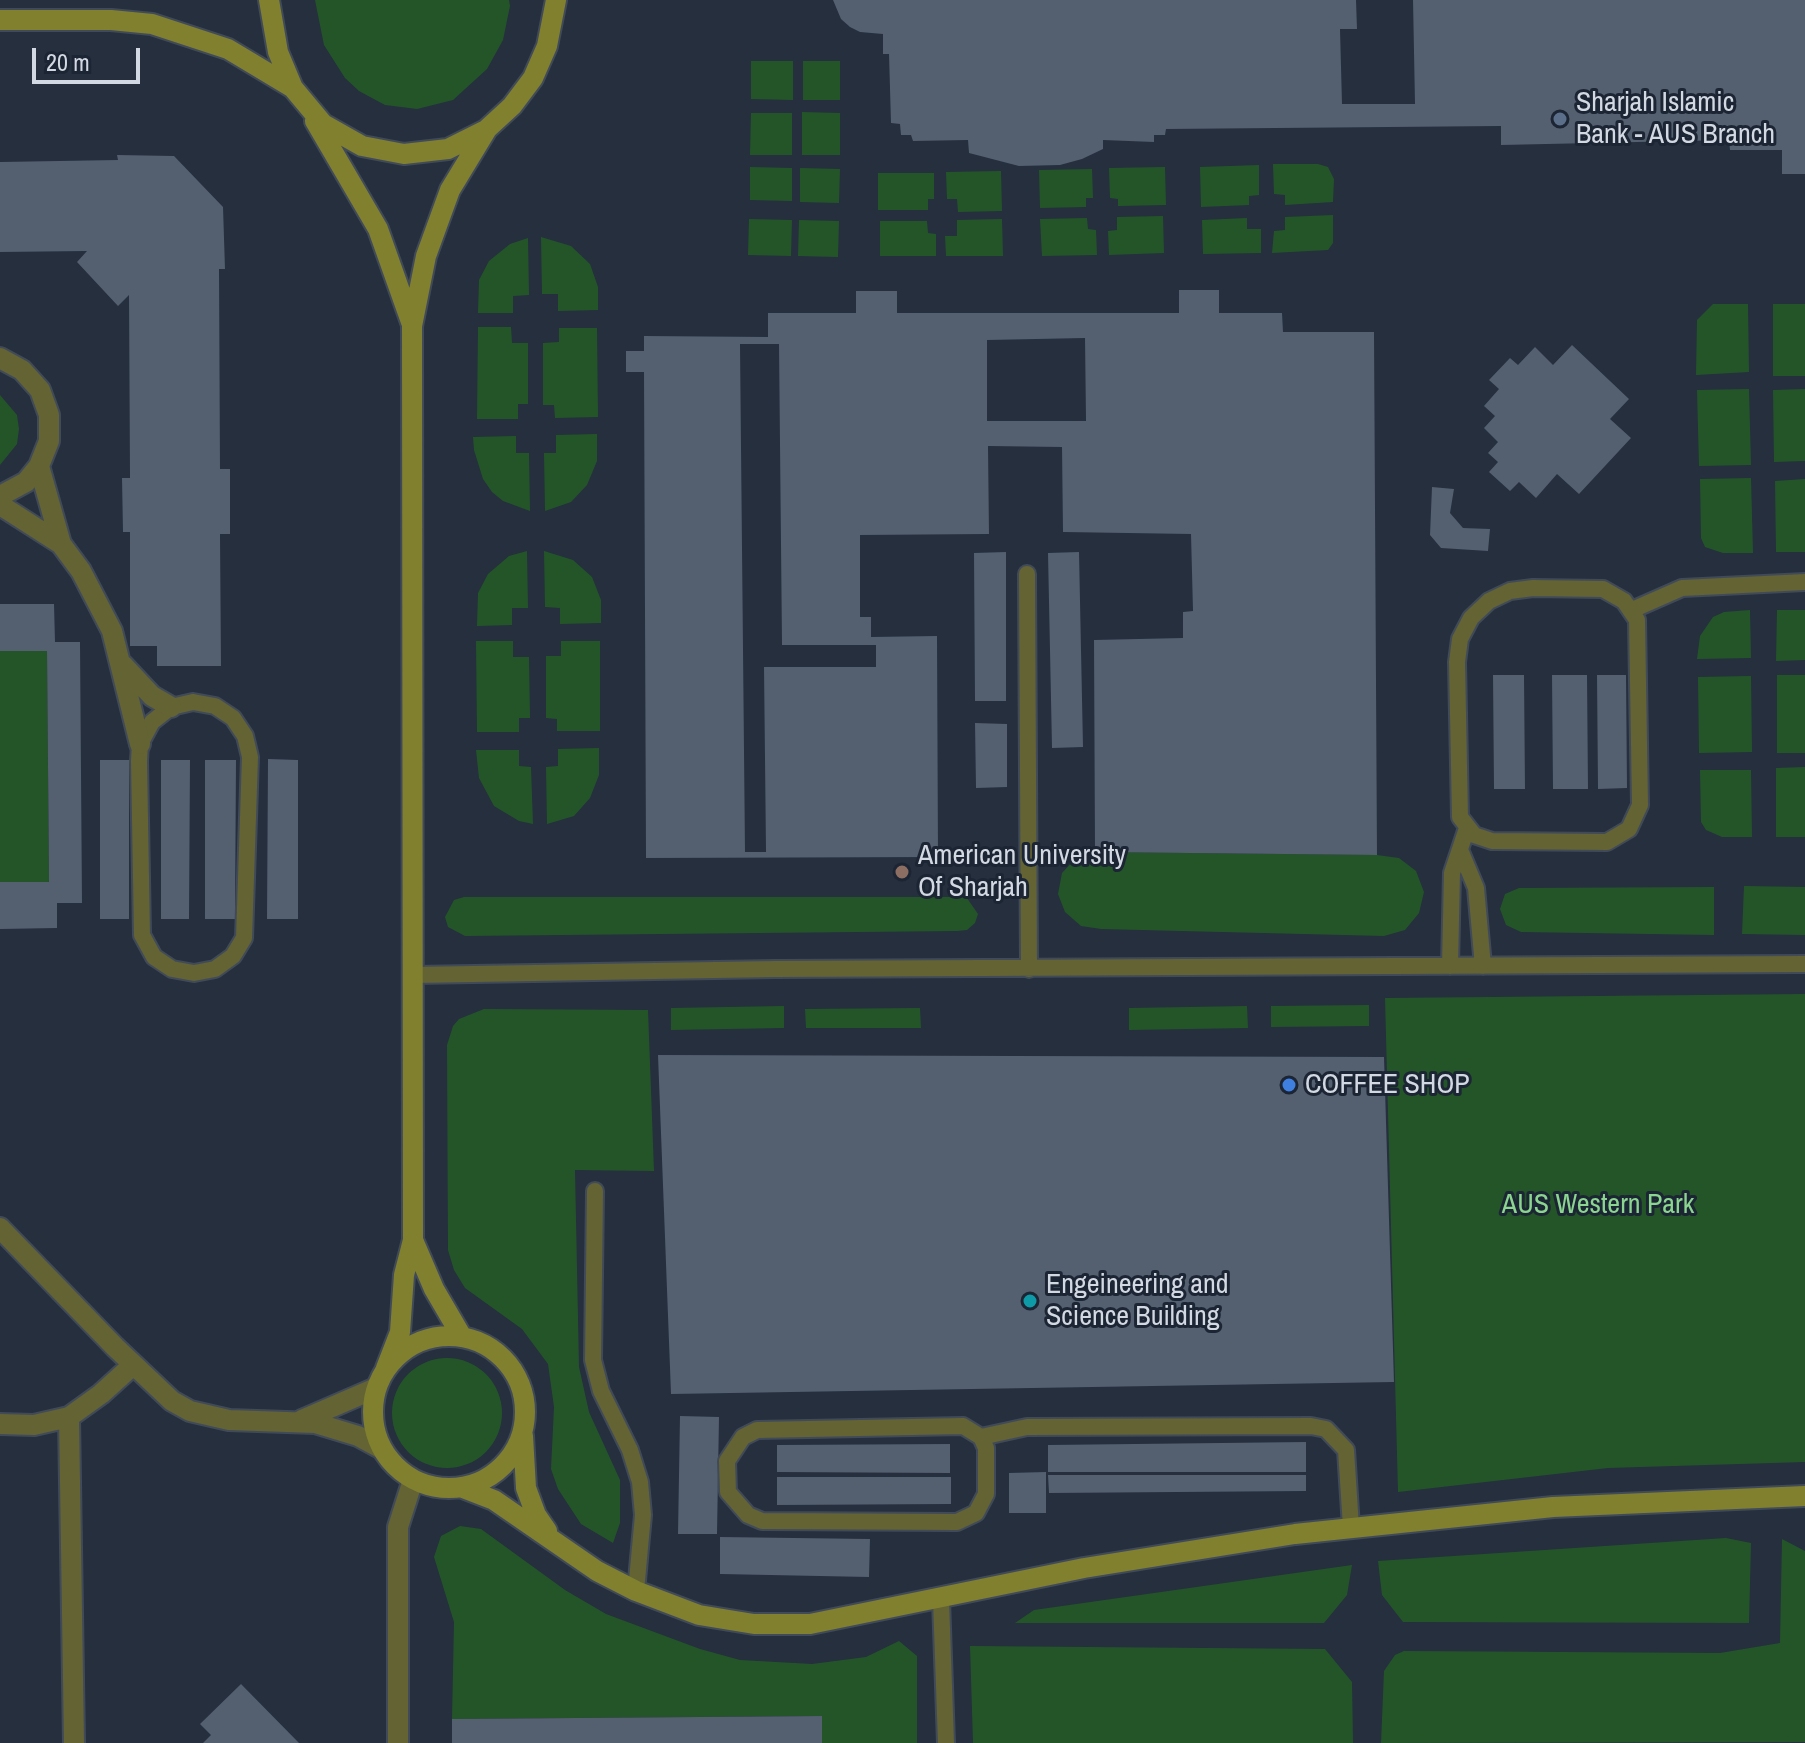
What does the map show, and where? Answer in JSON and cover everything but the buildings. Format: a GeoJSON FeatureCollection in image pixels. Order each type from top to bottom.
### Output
{"type":"FeatureCollection","features":[{"type":"Feature","properties":{"kind":"street"},"geometry":{"type":"LineString","coordinates":[[269,0],[278,52],[293,88],[335,151],[378,229],[412,326]]}},
{"type":"Feature","properties":{"kind":"street"},"geometry":{"type":"LineString","coordinates":[[523,1432],[510,1458],[489,1477],[463,1488],[446,1489],[413,1480],[395,1466],[382,1449],[375,1429],[376,1388],[400,1332],[404,1275],[413,1240],[412,326],[437,222],[467,159],[487,129],[512,106],[533,78],[547,46],[556,0]]}},
{"type":"Feature","properties":{"kind":"street"},"geometry":{"type":"LineString","coordinates":[[0,20],[111,20],[152,24],[228,49],[293,88]]}},
{"type":"Feature","properties":{"kind":"street"},"geometry":{"type":"LineString","coordinates":[[305,107],[323,124],[362,146],[404,154],[448,149],[487,129]]}},
{"type":"Feature","properties":{"kind":"street"},"geometry":{"type":"LineString","coordinates":[[0,358],[22,370],[40,390],[49,415],[49,441],[39,466],[26,482],[0,496]]}},
{"type":"Feature","properties":{"kind":"street"},"geometry":{"type":"LineString","coordinates":[[39,466],[61,544],[98,600],[122,663],[140,744]]}},
{"type":"Feature","properties":{"kind":"street"},"geometry":{"type":"LineString","coordinates":[[0,505],[61,544]]}},
{"type":"Feature","properties":{"kind":"street"},"geometry":{"type":"LineString","coordinates":[[122,663],[134,680],[171,707]]}},
{"type":"Feature","properties":{"kind":"street"},"geometry":{"type":"LineString","coordinates":[[0,1228],[172,1401],[190,1411],[229,1420],[298,1421],[332,1427],[382,1449]]}},
{"type":"Feature","properties":{"kind":"street"},"geometry":{"type":"LineString","coordinates":[[413,1240],[434,1289],[462,1337]]}},
{"type":"Feature","properties":{"kind":"street"},"geometry":{"type":"LineString","coordinates":[[386,1368],[403,1352],[422,1341],[462,1337],[495,1352],[508,1364],[523,1396],[526,1488],[536,1515],[552,1537]]}},
{"type":"Feature","properties":{"kind":"street"},"geometry":{"type":"LineString","coordinates":[[0,1424],[34,1425],[69,1417],[133,1365]]}},
{"type":"Feature","properties":{"kind":"street"},"geometry":{"type":"LineString","coordinates":[[298,1421],[376,1388]]}},
{"type":"Feature","properties":{"kind":"street"},"geometry":{"type":"LineString","coordinates":[[69,1417],[74,1743]]}},
{"type":"Feature","properties":{"kind":"street"},"geometry":{"type":"LineString","coordinates":[[398,1743],[398,1527],[413,1480]]}},
{"type":"Feature","properties":{"kind":"street"},"geometry":{"type":"LineString","coordinates":[[463,1488],[494,1500],[552,1537],[597,1571],[636,1591],[699,1615],[754,1624],[810,1624],[1168,1553],[1351,1527],[1553,1507],[1805,1496]]}},
{"type":"Feature","properties":{"kind":"lane"},"geometry":{"type":"LineString","coordinates":[[1027,574],[1029,969]]}},
{"type":"Feature","properties":{"kind":"lane"},"geometry":{"type":"LineString","coordinates":[[1632,610],[1682,588],[1805,582]]}},
{"type":"Feature","properties":{"kind":"lane"},"geometry":{"type":"LineString","coordinates":[[1450,966],[1452,873],[1467,828],[1458,804],[1457,662],[1460,639],[1471,618],[1489,601],[1510,591],[1533,588],[1603,589],[1624,601],[1632,610],[1640,632],[1641,791],[1636,817],[1629,829],[1607,842],[1594,844],[1492,841],[1467,828]]}},
{"type":"Feature","properties":{"kind":"lane"},"geometry":{"type":"LineString","coordinates":[[193,702],[215,706],[233,718],[245,736],[250,757],[244,938],[233,956],[215,969],[194,973],[172,969],[154,957],[142,935],[140,744],[152,722],[171,707],[193,702]]}},
{"type":"Feature","properties":{"kind":"lane"},"geometry":{"type":"LineString","coordinates":[[1461,852],[1476,888],[1483,966]]}},
{"type":"Feature","properties":{"kind":"lane"},"geometry":{"type":"LineString","coordinates":[[413,975],[1805,964]]}},
{"type":"Feature","properties":{"kind":"lane"},"geometry":{"type":"LineString","coordinates":[[595,1191],[593,1360],[601,1391],[630,1450],[640,1482],[643,1515],[636,1591]]}},
{"type":"Feature","properties":{"kind":"lane"},"geometry":{"type":"LineString","coordinates":[[981,1437],[986,1448],[986,1494],[976,1513],[957,1522],[762,1521],[736,1505],[725,1477],[733,1448],[743,1437],[772,1427],[963,1426],[981,1437],[1040,1427],[1311,1426],[1326,1429],[1346,1450],[1351,1527]]}},
{"type":"Feature","properties":{"kind":"lane"},"geometry":{"type":"LineString","coordinates":[[941,1600],[946,1743]]}},
{"type":"Feature","properties":{"kind":"green space"},"geometry":{"type":"Polygon","coordinates":[[[315,0],[509,0],[510,6],[503,40],[487,69],[453,100],[417,109],[385,105],[359,91],[345,78],[324,45],[315,0]]]}},
{"type":"Feature","properties":{"kind":"green space"},"geometry":{"type":"Polygon","coordinates":[[[751,61],[793,61],[793,100],[751,99],[751,61]]]}},
{"type":"Feature","properties":{"kind":"green space"},"geometry":{"type":"Polygon","coordinates":[[[803,61],[840,61],[840,100],[803,100],[803,61]]]}},
{"type":"Feature","properties":{"kind":"green space"},"geometry":{"type":"Polygon","coordinates":[[[802,112],[840,113],[840,155],[802,155],[802,112]]]}},
{"type":"Feature","properties":{"kind":"green space"},"geometry":{"type":"Polygon","coordinates":[[[751,113],[792,113],[792,155],[750,155],[751,113]]]}},
{"type":"Feature","properties":{"kind":"green space"},"geometry":{"type":"Polygon","coordinates":[[[1273,164],[1318,164],[1328,167],[1334,179],[1333,202],[1285,205],[1285,195],[1274,194],[1273,164]]]}},
{"type":"Feature","properties":{"kind":"green space"},"geometry":{"type":"Polygon","coordinates":[[[1259,165],[1259,195],[1249,196],[1249,205],[1201,207],[1200,167],[1259,165]]]}},
{"type":"Feature","properties":{"kind":"green space"},"geometry":{"type":"Polygon","coordinates":[[[750,167],[792,168],[792,201],[750,200],[750,167]]]}},
{"type":"Feature","properties":{"kind":"green space"},"geometry":{"type":"Polygon","coordinates":[[[1165,167],[1166,205],[1118,206],[1118,199],[1110,198],[1109,168],[1165,167]]]}},
{"type":"Feature","properties":{"kind":"green space"},"geometry":{"type":"Polygon","coordinates":[[[800,168],[840,169],[839,203],[800,202],[800,168]]]}},
{"type":"Feature","properties":{"kind":"green space"},"geometry":{"type":"Polygon","coordinates":[[[1092,169],[1093,198],[1086,198],[1086,207],[1040,208],[1039,170],[1092,169]]]}},
{"type":"Feature","properties":{"kind":"green space"},"geometry":{"type":"Polygon","coordinates":[[[1001,171],[1002,211],[958,212],[957,199],[947,199],[946,172],[1001,171]]]}},
{"type":"Feature","properties":{"kind":"green space"},"geometry":{"type":"Polygon","coordinates":[[[878,173],[934,173],[934,199],[928,199],[928,210],[878,210],[878,173]]]}},
{"type":"Feature","properties":{"kind":"green space"},"geometry":{"type":"Polygon","coordinates":[[[1333,215],[1333,243],[1328,250],[1272,253],[1274,231],[1285,230],[1285,217],[1333,215]]]}},
{"type":"Feature","properties":{"kind":"green space"},"geometry":{"type":"Polygon","coordinates":[[[1163,216],[1164,253],[1109,255],[1108,231],[1117,230],[1117,217],[1163,216]]]}},
{"type":"Feature","properties":{"kind":"green space"},"geometry":{"type":"Polygon","coordinates":[[[1087,218],[1088,229],[1096,230],[1097,255],[1042,256],[1040,219],[1087,218]]]}},
{"type":"Feature","properties":{"kind":"green space"},"geometry":{"type":"Polygon","coordinates":[[[1247,218],[1247,229],[1261,229],[1261,253],[1203,254],[1202,220],[1247,218]]]}},
{"type":"Feature","properties":{"kind":"green space"},"geometry":{"type":"Polygon","coordinates":[[[749,219],[792,220],[791,256],[748,255],[749,219]]]}},
{"type":"Feature","properties":{"kind":"green space"},"geometry":{"type":"Polygon","coordinates":[[[1002,219],[1003,256],[946,256],[945,236],[957,236],[957,220],[1002,219]]]}},
{"type":"Feature","properties":{"kind":"green space"},"geometry":{"type":"Polygon","coordinates":[[[799,220],[839,221],[838,257],[798,256],[799,220]]]}},
{"type":"Feature","properties":{"kind":"green space"},"geometry":{"type":"Polygon","coordinates":[[[880,221],[927,221],[928,233],[936,234],[936,256],[880,256],[880,221]]]}},
{"type":"Feature","properties":{"kind":"green space"},"geometry":{"type":"Polygon","coordinates":[[[541,237],[571,246],[590,264],[598,287],[598,310],[558,311],[558,294],[542,294],[541,237]]]}},
{"type":"Feature","properties":{"kind":"green space"},"geometry":{"type":"Polygon","coordinates":[[[528,238],[529,295],[513,296],[513,313],[478,313],[479,280],[489,261],[510,244],[528,238]]]}},
{"type":"Feature","properties":{"kind":"green space"},"geometry":{"type":"Polygon","coordinates":[[[1713,304],[1748,304],[1749,372],[1696,375],[1697,320],[1713,304]]]}},
{"type":"Feature","properties":{"kind":"green space"},"geometry":{"type":"Polygon","coordinates":[[[1773,304],[1805,304],[1805,376],[1773,376],[1773,304]]]}},
{"type":"Feature","properties":{"kind":"green space"},"geometry":{"type":"Polygon","coordinates":[[[478,327],[511,327],[512,343],[528,343],[528,404],[518,404],[518,419],[477,419],[478,327]]]}},
{"type":"Feature","properties":{"kind":"green space"},"geometry":{"type":"Polygon","coordinates":[[[559,328],[597,328],[598,417],[555,418],[554,405],[543,405],[543,343],[559,342],[559,328]]]}},
{"type":"Feature","properties":{"kind":"green space"},"geometry":{"type":"Polygon","coordinates":[[[1749,389],[1751,465],[1699,466],[1697,390],[1749,389]]]}},
{"type":"Feature","properties":{"kind":"green space"},"geometry":{"type":"Polygon","coordinates":[[[1805,389],[1805,461],[1774,462],[1773,390],[1805,389]]]}},
{"type":"Feature","properties":{"kind":"green space"},"geometry":{"type":"Polygon","coordinates":[[[0,395],[17,415],[19,429],[17,444],[0,465],[0,395]]]}},
{"type":"Feature","properties":{"kind":"green space"},"geometry":{"type":"Polygon","coordinates":[[[597,434],[597,461],[587,485],[571,502],[545,511],[544,453],[556,453],[556,435],[597,434]]]}},
{"type":"Feature","properties":{"kind":"green space"},"geometry":{"type":"Polygon","coordinates":[[[516,436],[516,453],[529,453],[530,511],[503,501],[492,492],[483,479],[474,450],[473,437],[516,436]]]}},
{"type":"Feature","properties":{"kind":"green space"},"geometry":{"type":"Polygon","coordinates":[[[1751,478],[1753,553],[1723,553],[1705,547],[1701,538],[1700,479],[1751,478]]]}},
{"type":"Feature","properties":{"kind":"green space"},"geometry":{"type":"Polygon","coordinates":[[[1805,479],[1805,552],[1776,552],[1775,481],[1805,479]]]}},
{"type":"Feature","properties":{"kind":"green space"},"geometry":{"type":"Polygon","coordinates":[[[527,551],[528,608],[512,608],[512,625],[477,626],[478,593],[488,574],[509,556],[527,551]]]}},
{"type":"Feature","properties":{"kind":"green space"},"geometry":{"type":"Polygon","coordinates":[[[544,551],[573,560],[592,577],[601,600],[601,623],[560,624],[560,608],[545,607],[544,551]]]}},
{"type":"Feature","properties":{"kind":"green space"},"geometry":{"type":"Polygon","coordinates":[[[1750,610],[1751,658],[1697,659],[1700,636],[1713,617],[1724,612],[1750,610]]]}},
{"type":"Feature","properties":{"kind":"green space"},"geometry":{"type":"Polygon","coordinates":[[[1777,610],[1805,610],[1805,660],[1776,661],[1777,610]]]}},
{"type":"Feature","properties":{"kind":"green space"},"geometry":{"type":"Polygon","coordinates":[[[476,641],[513,641],[513,657],[529,657],[530,718],[519,718],[519,732],[477,732],[476,641]]]}},
{"type":"Feature","properties":{"kind":"green space"},"geometry":{"type":"Polygon","coordinates":[[[561,641],[600,641],[600,731],[557,731],[557,719],[546,718],[546,656],[561,656],[561,641]]]}},
{"type":"Feature","properties":{"kind":"green space"},"geometry":{"type":"Polygon","coordinates":[[[0,651],[47,651],[49,882],[0,882],[0,651]]]}},
{"type":"Feature","properties":{"kind":"green space"},"geometry":{"type":"Polygon","coordinates":[[[1777,675],[1805,675],[1805,753],[1777,753],[1777,675]]]}},
{"type":"Feature","properties":{"kind":"green space"},"geometry":{"type":"Polygon","coordinates":[[[1751,676],[1752,752],[1699,753],[1698,677],[1751,676]]]}},
{"type":"Feature","properties":{"kind":"green space"},"geometry":{"type":"Polygon","coordinates":[[[599,748],[599,775],[590,798],[574,816],[547,824],[546,767],[558,766],[558,749],[599,748]]]}},
{"type":"Feature","properties":{"kind":"green space"},"geometry":{"type":"Polygon","coordinates":[[[476,750],[519,750],[519,766],[531,767],[533,824],[519,821],[494,806],[479,778],[476,750]]]}},
{"type":"Feature","properties":{"kind":"green space"},"geometry":{"type":"Polygon","coordinates":[[[1805,767],[1805,837],[1776,837],[1776,768],[1805,767]]]}},
{"type":"Feature","properties":{"kind":"green space"},"geometry":{"type":"Polygon","coordinates":[[[1700,770],[1751,770],[1752,837],[1722,837],[1706,830],[1701,822],[1700,770]]]}},
{"type":"Feature","properties":{"kind":"green space"},"geometry":{"type":"Polygon","coordinates":[[[1095,852],[1377,855],[1399,858],[1416,871],[1424,892],[1419,913],[1405,930],[1384,936],[1101,929],[1081,926],[1065,912],[1058,894],[1062,873],[1076,858],[1095,852]]]}},
{"type":"Feature","properties":{"kind":"green space"},"geometry":{"type":"Polygon","coordinates":[[[1744,886],[1805,887],[1805,935],[1742,934],[1744,886]]]}},
{"type":"Feature","properties":{"kind":"green space"},"geometry":{"type":"Polygon","coordinates":[[[1714,887],[1714,935],[1521,932],[1506,925],[1500,909],[1505,894],[1519,888],[1714,887]]]}},
{"type":"Feature","properties":{"kind":"green space"},"geometry":{"type":"Polygon","coordinates":[[[464,897],[957,897],[967,898],[978,914],[975,923],[967,930],[957,931],[465,936],[448,927],[445,917],[454,900],[464,897]]]}},
{"type":"Feature","properties":{"kind":"green space","name":"AUS Western Park"},"geometry":{"type":"Polygon","coordinates":[[[1805,994],[1805,1462],[1608,1468],[1398,1492],[1385,998],[1805,994]]]}},
{"type":"Feature","properties":{"kind":"green space"},"geometry":{"type":"Polygon","coordinates":[[[1369,1005],[1369,1026],[1271,1027],[1271,1006],[1369,1005]]]}},
{"type":"Feature","properties":{"kind":"green space"},"geometry":{"type":"Polygon","coordinates":[[[784,1006],[784,1028],[671,1030],[671,1008],[784,1006]]]}},
{"type":"Feature","properties":{"kind":"green space"},"geometry":{"type":"Polygon","coordinates":[[[1247,1006],[1248,1028],[1129,1030],[1129,1008],[1247,1006]]]}},
{"type":"Feature","properties":{"kind":"green space"},"geometry":{"type":"Polygon","coordinates":[[[920,1008],[921,1028],[806,1028],[805,1009],[920,1008]]]}},
{"type":"Feature","properties":{"kind":"green space"},"geometry":{"type":"Polygon","coordinates":[[[484,1009],[648,1010],[654,1171],[575,1170],[579,1367],[589,1412],[620,1480],[620,1523],[613,1543],[581,1524],[558,1489],[551,1469],[554,1407],[548,1364],[522,1329],[465,1288],[454,1270],[448,1250],[447,1045],[453,1026],[459,1019],[484,1009]]]}},
{"type":"Feature","properties":{"kind":"green space"},"geometry":{"type":"Polygon","coordinates":[[[447,1358],[468,1363],[486,1374],[497,1392],[502,1413],[497,1434],[486,1452],[468,1463],[447,1468],[426,1463],[408,1452],[397,1434],[392,1413],[397,1392],[408,1374],[426,1363],[447,1358]]]}},
{"type":"Feature","properties":{"kind":"green space"},"geometry":{"type":"Polygon","coordinates":[[[460,1526],[481,1529],[565,1590],[606,1614],[700,1649],[740,1660],[812,1664],[866,1657],[899,1641],[917,1656],[917,1743],[822,1743],[821,1716],[452,1719],[454,1622],[434,1557],[441,1536],[460,1526]]]}},
{"type":"Feature","properties":{"kind":"green space"},"geometry":{"type":"Polygon","coordinates":[[[1726,1538],[1751,1543],[1749,1623],[1403,1622],[1382,1595],[1378,1561],[1726,1538]]]}},
{"type":"Feature","properties":{"kind":"green space"},"geometry":{"type":"Polygon","coordinates":[[[1782,1539],[1805,1551],[1805,1742],[1381,1743],[1384,1671],[1395,1655],[1404,1651],[1720,1653],[1780,1643],[1782,1539]]]}},
{"type":"Feature","properties":{"kind":"green space"},"geometry":{"type":"Polygon","coordinates":[[[1352,1565],[1347,1595],[1324,1623],[1015,1623],[1034,1610],[1352,1565]]]}},
{"type":"Feature","properties":{"kind":"green space"},"geometry":{"type":"Polygon","coordinates":[[[970,1646],[1325,1649],[1352,1682],[1353,1743],[973,1743],[970,1646]]]}},
{"type":"Feature","properties":{"kind":"place","name":"Sharjah Islamic Bank - AUS Branch"},"geometry":{"type":"Point","coordinates":[1560,119]}},
{"type":"Feature","properties":{"kind":"place","name":"American University Of Sharjah"},"geometry":{"type":"Point","coordinates":[902,872]}},
{"type":"Feature","properties":{"kind":"place","name":"COFFEE SHOP"},"geometry":{"type":"Point","coordinates":[1289,1085]}},
{"type":"Feature","properties":{"kind":"place","name":"Engeineering and Science Building"},"geometry":{"type":"Point","coordinates":[1030,1301]}}]}
